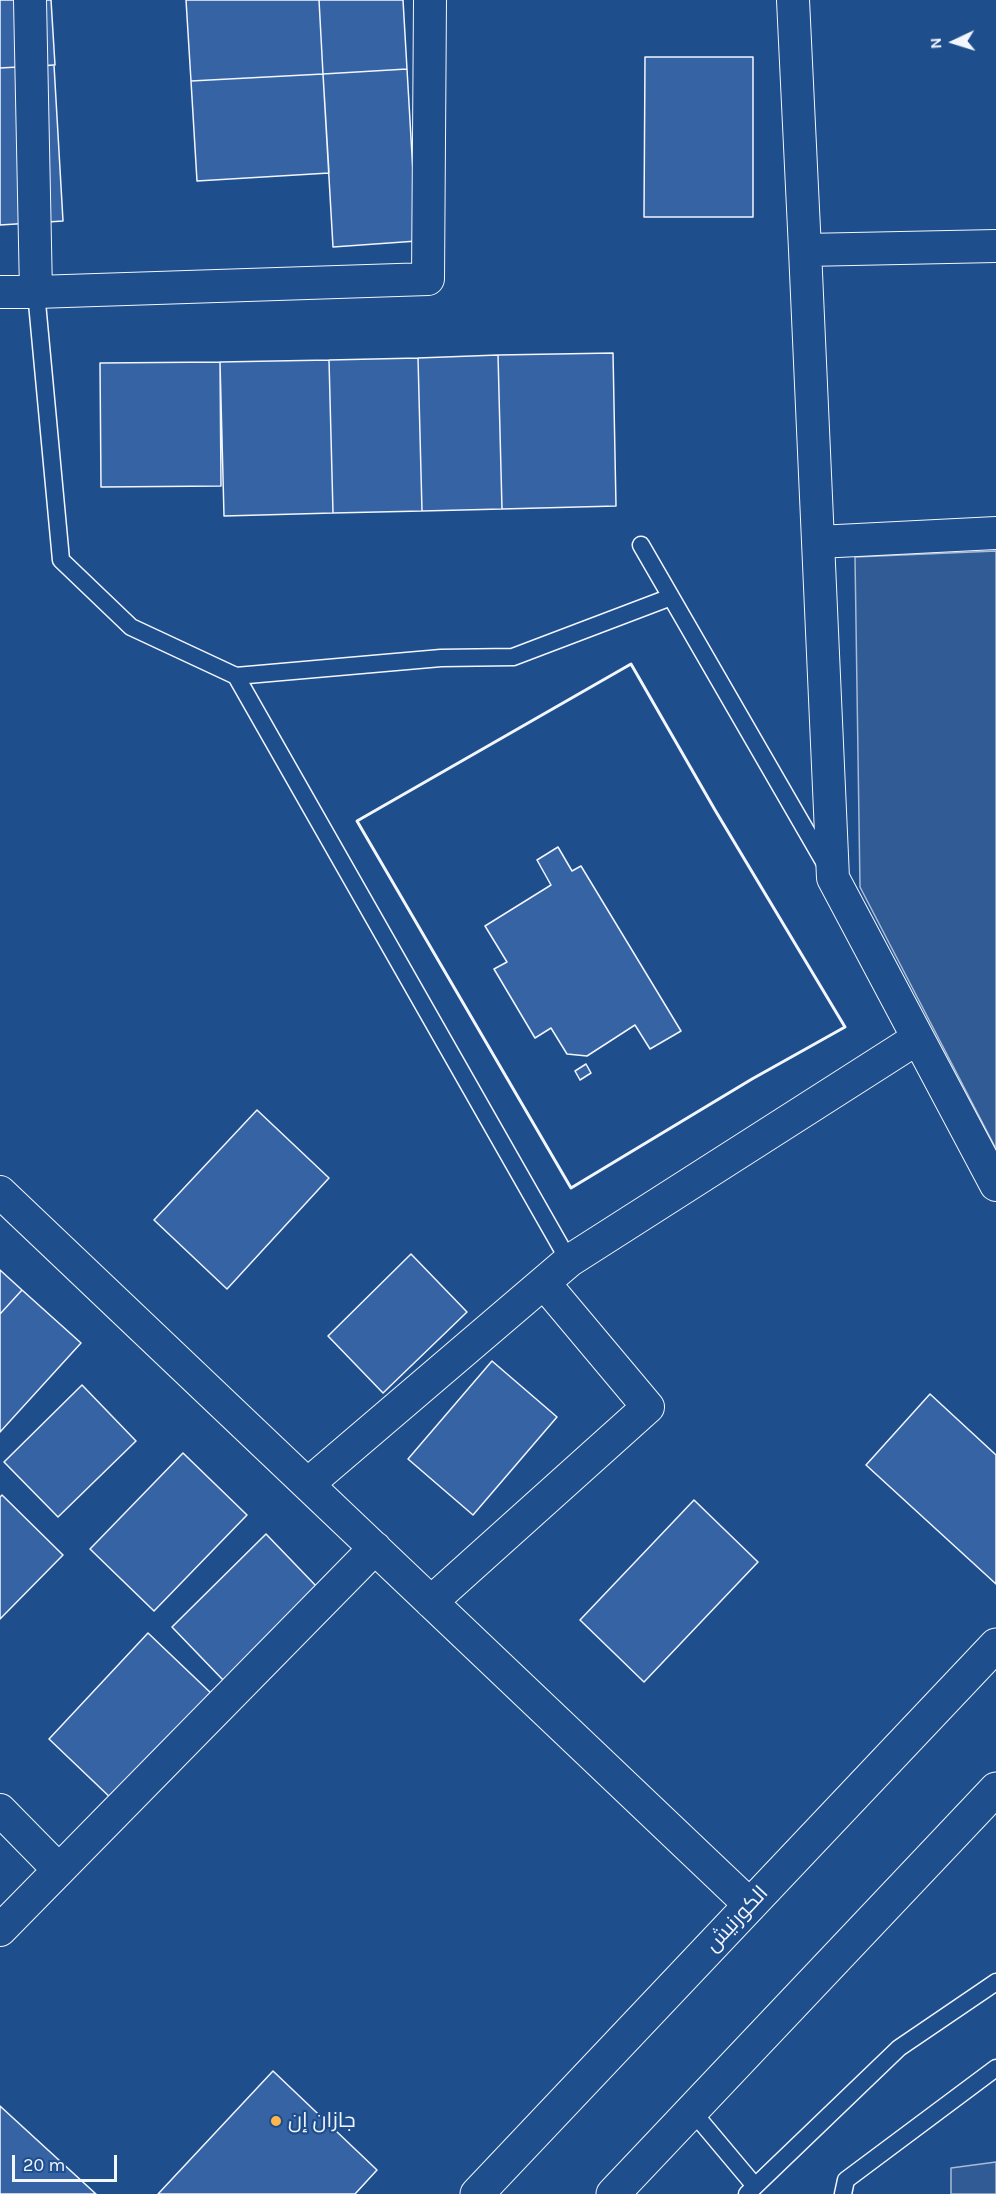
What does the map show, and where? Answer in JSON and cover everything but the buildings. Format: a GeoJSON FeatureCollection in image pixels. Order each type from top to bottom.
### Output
{"type":"FeatureCollection","features":[{"type":"Feature","properties":{"kind":"main road","name":"الكورنيش"},"geometry":{"type":"LineString","coordinates":[[477,2194],[996,1645]]}},
{"type":"Feature","properties":{"kind":"main road"},"geometry":{"type":"LineString","coordinates":[[613,2194],[996,1790]]}},
{"type":"Feature","properties":{"kind":"street"},"geometry":{"type":"LineString","coordinates":[[30,0],[36,292]]}},
{"type":"Feature","properties":{"kind":"street"},"geometry":{"type":"LineString","coordinates":[[0,292],[428,279],[430,0]]}},
{"type":"Feature","properties":{"kind":"street"},"geometry":{"type":"LineString","coordinates":[[793,0],[833,878],[996,1185]]}},
{"type":"Feature","properties":{"kind":"street"},"geometry":{"type":"LineString","coordinates":[[805,250],[996,246]]}},
{"type":"Feature","properties":{"kind":"street"},"geometry":{"type":"LineString","coordinates":[[818,542],[996,534]]}},
{"type":"Feature","properties":{"kind":"street"},"geometry":{"type":"LineString","coordinates":[[308,1484],[569,1261],[918,1038]]}},
{"type":"Feature","properties":{"kind":"street"},"geometry":{"type":"LineString","coordinates":[[0,1192],[750,1905]]}},
{"type":"Feature","properties":{"kind":"street"},"geometry":{"type":"LineString","coordinates":[[431,1602],[648,1407],[544,1283]]}},
{"type":"Feature","properties":{"kind":"street"},"geometry":{"type":"LineString","coordinates":[[0,1930],[375,1548]]}},
{"type":"Feature","properties":{"kind":"street"},"geometry":{"type":"LineString","coordinates":[[0,1810],[59,1870]]}},
{"type":"Feature","properties":{"kind":"lane"},"geometry":{"type":"LineString","coordinates":[[36,292],[61,560],[131,627],[236,676],[441,658],[513,657],[671,597]]}},
{"type":"Feature","properties":{"kind":"lane"},"geometry":{"type":"LineString","coordinates":[[641,546],[833,878]]}},
{"type":"Feature","properties":{"kind":"lane"},"geometry":{"type":"LineString","coordinates":[[236,676],[569,1261]]}},
{"type":"Feature","properties":{"kind":"lane"},"geometry":{"type":"LineString","coordinates":[[692,2111],[751,2190],[899,2048],[996,1982]]}},
{"type":"Feature","properties":{"kind":"lane"},"geometry":{"type":"LineString","coordinates":[[843,2194],[846,2180],[996,2068]]}},
{"type":"Feature","properties":{"kind":"shaded area"},"geometry":{"type":"Polygon","coordinates":[[[996,551],[996,1149],[860,887],[855,557],[996,551]]]}},
{"type":"Feature","properties":{"kind":"shaded area"},"geometry":{"type":"Polygon","coordinates":[[[996,2162],[996,2194],[951,2194],[951,2168],[996,2162]]]}},
{"type":"Feature","properties":{"kind":"wall"},"geometry":{"type":"LineString","coordinates":[[631,664],[845,1027],[752,1079],[571,1188],[357,821],[631,664]]}},
{"type":"Feature","properties":{"kind":"place","name":"جازان إن"},"geometry":{"type":"Point","coordinates":[276,2121]}}]}
